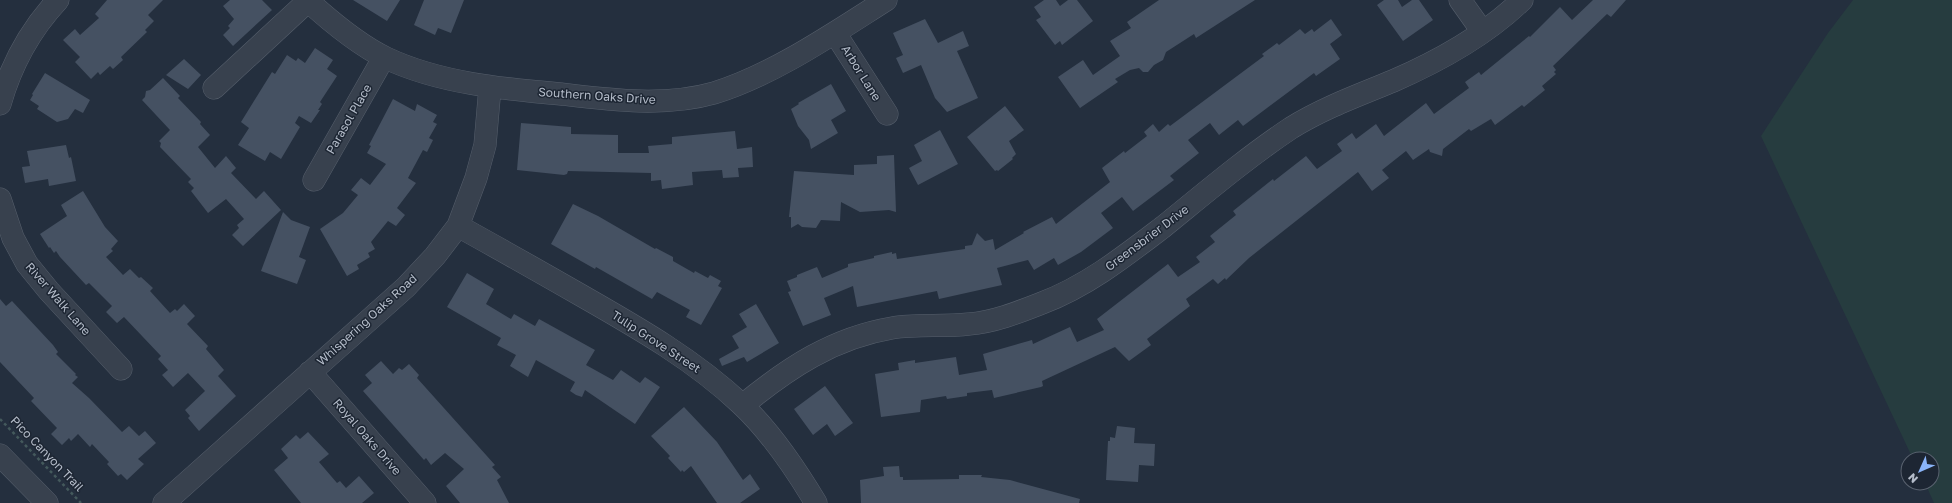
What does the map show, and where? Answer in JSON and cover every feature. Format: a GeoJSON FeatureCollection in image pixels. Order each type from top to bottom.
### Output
{"type":"FeatureCollection","features":[{"type":"Feature","properties":{"kind":"street"},"geometry":{"type":"LineString","coordinates":[[0,104],[7,78],[28,38],[45,14],[58,0]]}},
{"type":"Feature","properties":{"kind":"street","name":"Southern Oaks Drive"},"geometry":{"type":"LineString","coordinates":[[308,1],[331,21],[384,57],[427,72],[490,87],[599,98],[678,101],[712,93],[744,83],[835,33],[886,0]]}},
{"type":"Feature","properties":{"kind":"street"},"geometry":{"type":"LineString","coordinates":[[1460,0],[1482,31]]}},
{"type":"Feature","properties":{"kind":"street","name":"Greensbrier Drive"},"geometry":{"type":"LineString","coordinates":[[743,405],[778,376],[814,355],[854,337],[894,328],[971,324],[1007,316],[1044,302],[1079,286],[1118,261],[1257,152],[1294,127],[1336,104],[1426,64],[1453,50],[1482,31],[1522,0]]}},
{"type":"Feature","properties":{"kind":"street"},"geometry":{"type":"LineString","coordinates":[[214,88],[308,1]]}},
{"type":"Feature","properties":{"kind":"street","name":"Arbor Lane"},"geometry":{"type":"LineString","coordinates":[[835,33],[887,114]]}},
{"type":"Feature","properties":{"kind":"street","name":"Parasol Place"},"geometry":{"type":"LineString","coordinates":[[314,180],[384,57]]}},
{"type":"Feature","properties":{"kind":"street","name":"Whispering Oaks Road"},"geometry":{"type":"LineString","coordinates":[[164,503],[406,287],[435,256],[458,226],[476,178],[485,145],[490,87]]}},
{"type":"Feature","properties":{"kind":"street","name":"River Walk Lane"},"geometry":{"type":"LineString","coordinates":[[0,199],[13,238],[27,264],[49,291],[121,369]]}},
{"type":"Feature","properties":{"kind":"street","name":"Tulip Grove Street"},"geometry":{"type":"LineString","coordinates":[[458,226],[644,331],[715,381],[743,405],[788,459],[816,503]]}},
{"type":"Feature","properties":{"kind":"street","name":"Royal Oaks Drive"},"geometry":{"type":"LineString","coordinates":[[310,372],[425,503]]}},
{"type":"Feature","properties":{"kind":"street"},"geometry":{"type":"LineString","coordinates":[[0,455],[47,503]]}},
{"type":"Feature","properties":{"kind":"path","name":"Pico Canyon Trail"},"geometry":{"type":"LineString","coordinates":[[0,418],[81,503]]}},
{"type":"Feature","properties":{"kind":"green space"},"geometry":{"type":"Polygon","coordinates":[[[1853,0],[1952,0],[1952,503],[1934,503],[1929,491],[1940,491],[1940,451],[1909,451],[1761,136],[1828,33],[1853,0]]]}},
{"type":"Feature","properties":{"kind":"building"},"geometry":{"type":"Polygon","coordinates":[[[107,0],[163,0],[148,15],[154,21],[145,30],[147,32],[121,57],[123,60],[113,69],[110,66],[100,75],[98,72],[91,79],[75,62],[80,57],[63,40],[75,29],[80,35],[99,18],[95,14],[107,0]]]}},
{"type":"Feature","properties":{"kind":"building"},"geometry":{"type":"Polygon","coordinates":[[[230,0],[262,0],[272,10],[233,46],[223,35],[230,28],[228,26],[234,19],[223,6],[230,0]]]}},
{"type":"Feature","properties":{"kind":"building"},"geometry":{"type":"Polygon","coordinates":[[[353,0],[400,0],[387,21],[353,0]]]}},
{"type":"Feature","properties":{"kind":"building"},"geometry":{"type":"Polygon","coordinates":[[[424,0],[464,0],[451,33],[438,28],[435,35],[414,25],[424,0]]]}},
{"type":"Feature","properties":{"kind":"building"},"geometry":{"type":"Polygon","coordinates":[[[1044,0],[1056,0],[1060,6],[1068,0],[1077,0],[1093,21],[1062,45],[1060,41],[1055,45],[1036,20],[1041,17],[1034,7],[1044,0]]]}},
{"type":"Feature","properties":{"kind":"building"},"geometry":{"type":"Polygon","coordinates":[[[1159,0],[1255,0],[1196,38],[1194,34],[1166,52],[1163,60],[1154,65],[1148,72],[1143,72],[1139,68],[1130,70],[1115,79],[1118,82],[1080,108],[1058,77],[1083,60],[1093,75],[1120,56],[1110,41],[1131,28],[1127,22],[1159,0]]]}},
{"type":"Feature","properties":{"kind":"building"},"geometry":{"type":"Polygon","coordinates":[[[1384,0],[1398,0],[1402,7],[1412,0],[1419,0],[1433,20],[1403,41],[1377,5],[1384,0]]]}},
{"type":"Feature","properties":{"kind":"building"},"geometry":{"type":"Polygon","coordinates":[[[1593,0],[1626,0],[1611,17],[1607,14],[1553,66],[1556,70],[1554,72],[1556,74],[1542,86],[1545,90],[1524,107],[1522,105],[1495,125],[1491,119],[1471,131],[1469,129],[1443,149],[1442,156],[1430,152],[1429,149],[1413,160],[1406,151],[1382,170],[1389,178],[1372,191],[1358,172],[1249,258],[1226,280],[1225,278],[1218,284],[1213,279],[1186,299],[1190,306],[1147,339],[1151,345],[1129,361],[1115,347],[1042,381],[1043,386],[1041,387],[994,398],[992,390],[967,393],[967,396],[947,399],[946,396],[921,400],[920,412],[881,417],[875,374],[899,370],[898,363],[915,360],[915,363],[956,357],[959,375],[987,370],[983,354],[1032,340],[1033,344],[1070,327],[1077,342],[1104,330],[1097,319],[1168,264],[1178,277],[1200,262],[1196,257],[1215,242],[1210,236],[1236,215],[1233,211],[1273,179],[1274,181],[1306,156],[1317,169],[1342,151],[1337,144],[1352,133],[1356,139],[1376,124],[1384,136],[1426,103],[1434,114],[1469,88],[1465,82],[1479,72],[1481,75],[1529,36],[1530,37],[1560,7],[1572,20],[1593,0]]]}},
{"type":"Feature","properties":{"kind":"building"},"geometry":{"type":"Polygon","coordinates":[[[925,19],[938,43],[963,31],[969,46],[957,51],[978,98],[947,112],[935,98],[921,65],[903,73],[896,58],[903,55],[893,33],[925,19]]]}},
{"type":"Feature","properties":{"kind":"building"},"geometry":{"type":"Polygon","coordinates":[[[1331,19],[1342,35],[1330,44],[1340,59],[1316,76],[1314,73],[1243,126],[1238,120],[1219,135],[1210,123],[1188,140],[1199,153],[1170,176],[1174,180],[1133,211],[1122,197],[1101,213],[1113,228],[1081,252],[1058,265],[1054,258],[1034,270],[1028,260],[997,268],[1002,285],[939,299],[937,291],[857,307],[853,286],[824,298],[831,315],[803,326],[788,292],[791,291],[787,281],[797,277],[797,275],[817,267],[822,278],[848,267],[848,264],[892,252],[892,254],[896,253],[897,259],[965,249],[965,246],[972,245],[977,233],[985,241],[993,239],[995,250],[1024,233],[1023,232],[1052,217],[1056,224],[1110,182],[1102,168],[1147,136],[1144,132],[1153,124],[1159,132],[1168,124],[1170,126],[1264,56],[1262,54],[1277,43],[1279,45],[1300,29],[1305,34],[1312,29],[1314,32],[1331,19]]]}},
{"type":"Feature","properties":{"kind":"building"},"geometry":{"type":"Polygon","coordinates":[[[315,48],[333,60],[327,69],[337,76],[320,102],[322,104],[318,110],[320,110],[311,123],[299,116],[295,123],[300,127],[281,159],[270,152],[265,161],[238,145],[249,128],[241,122],[272,72],[275,74],[287,55],[296,61],[298,58],[305,63],[315,48]]]}},
{"type":"Feature","properties":{"kind":"building"},"geometry":{"type":"Polygon","coordinates":[[[184,59],[201,75],[188,89],[166,75],[184,59]]]}},
{"type":"Feature","properties":{"kind":"building"},"geometry":{"type":"Polygon","coordinates":[[[45,73],[90,100],[83,113],[75,109],[68,119],[57,122],[37,109],[39,106],[30,100],[45,73]]]}},
{"type":"Feature","properties":{"kind":"building"},"geometry":{"type":"Polygon","coordinates":[[[163,78],[180,96],[178,98],[201,122],[200,124],[210,135],[198,147],[215,168],[226,156],[236,168],[231,173],[256,199],[264,191],[281,210],[243,246],[232,235],[239,228],[237,225],[244,219],[226,199],[208,213],[191,191],[194,188],[188,182],[191,179],[160,147],[161,143],[159,141],[170,130],[142,100],[145,97],[146,91],[150,90],[163,78]]]}},
{"type":"Feature","properties":{"kind":"building"},"geometry":{"type":"Polygon","coordinates":[[[831,84],[846,111],[831,120],[838,133],[811,149],[809,140],[798,126],[791,109],[799,104],[798,103],[831,84]]]}},
{"type":"Feature","properties":{"kind":"building"},"geometry":{"type":"Polygon","coordinates":[[[393,99],[415,111],[417,104],[437,115],[433,122],[437,124],[429,138],[433,140],[427,152],[423,150],[408,178],[416,183],[397,208],[405,215],[396,226],[388,221],[371,242],[375,249],[368,253],[370,257],[357,265],[359,269],[347,276],[320,229],[343,213],[358,195],[351,190],[361,178],[370,185],[386,164],[367,153],[371,146],[369,145],[393,99]]]}},
{"type":"Feature","properties":{"kind":"building"},"geometry":{"type":"Polygon","coordinates":[[[1005,106],[1024,130],[1009,141],[1016,154],[1012,158],[1013,159],[998,171],[995,171],[967,137],[1005,106]]]}},
{"type":"Feature","properties":{"kind":"building"},"geometry":{"type":"Polygon","coordinates":[[[521,123],[571,127],[571,134],[618,135],[618,153],[649,153],[648,146],[672,144],[672,137],[735,131],[737,149],[752,147],[753,167],[738,168],[739,177],[723,178],[722,170],[692,172],[693,185],[662,189],[661,180],[651,181],[651,173],[568,171],[567,174],[564,175],[517,170],[521,123]]]}},
{"type":"Feature","properties":{"kind":"building"},"geometry":{"type":"Polygon","coordinates":[[[940,130],[958,164],[918,185],[909,168],[922,161],[914,145],[940,130]]]}},
{"type":"Feature","properties":{"kind":"building"},"geometry":{"type":"Polygon","coordinates":[[[66,145],[69,158],[71,157],[76,181],[49,186],[48,179],[25,183],[22,167],[30,166],[27,151],[66,145]]]}},
{"type":"Feature","properties":{"kind":"building"},"geometry":{"type":"Polygon","coordinates":[[[894,155],[896,212],[889,210],[860,212],[841,202],[840,221],[821,220],[816,228],[802,227],[798,224],[791,228],[791,217],[789,217],[794,171],[854,175],[854,165],[877,164],[877,156],[894,155]]]}},
{"type":"Feature","properties":{"kind":"building"},"geometry":{"type":"Polygon","coordinates":[[[83,191],[105,227],[118,241],[111,249],[113,251],[106,257],[123,275],[130,269],[139,278],[141,277],[153,288],[150,291],[170,313],[175,309],[177,311],[184,304],[195,316],[187,324],[208,346],[206,349],[224,370],[218,376],[236,396],[199,431],[188,418],[190,416],[185,410],[205,391],[188,373],[173,387],[162,375],[168,370],[158,359],[161,356],[124,317],[117,323],[106,312],[112,306],[89,283],[86,285],[56,251],[54,253],[50,247],[49,248],[40,234],[67,216],[61,205],[83,191]]]}},
{"type":"Feature","properties":{"kind":"building"},"geometry":{"type":"Polygon","coordinates":[[[573,204],[598,216],[655,249],[656,248],[673,257],[673,261],[694,273],[695,271],[708,278],[710,275],[721,281],[718,286],[722,288],[701,325],[686,317],[690,310],[657,292],[652,299],[596,267],[595,269],[551,244],[573,204]]]}},
{"type":"Feature","properties":{"kind":"building"},"geometry":{"type":"Polygon","coordinates":[[[283,212],[291,220],[310,227],[299,257],[306,260],[297,284],[261,271],[283,212]]]}},
{"type":"Feature","properties":{"kind":"building"},"geometry":{"type":"Polygon","coordinates":[[[467,273],[494,289],[486,304],[511,319],[514,314],[535,326],[539,319],[595,350],[586,365],[613,380],[621,370],[640,383],[645,377],[660,387],[635,424],[585,390],[582,397],[576,395],[570,391],[575,382],[536,360],[528,377],[510,366],[516,355],[497,345],[501,338],[447,307],[467,273]]]}},
{"type":"Feature","properties":{"kind":"building"},"geometry":{"type":"Polygon","coordinates":[[[0,299],[6,306],[12,301],[53,345],[58,352],[56,354],[78,377],[72,383],[122,432],[129,426],[139,436],[145,431],[156,443],[138,459],[144,464],[127,480],[121,474],[118,476],[107,464],[109,462],[92,444],[90,447],[78,434],[71,441],[69,438],[62,445],[51,434],[57,428],[31,401],[34,398],[0,362],[0,299]]]}},
{"type":"Feature","properties":{"kind":"building"},"geometry":{"type":"Polygon","coordinates":[[[756,304],[779,343],[747,362],[744,357],[722,366],[719,359],[739,348],[732,336],[747,327],[739,314],[756,304]]]}},
{"type":"Feature","properties":{"kind":"building"},"geometry":{"type":"Polygon","coordinates":[[[381,361],[393,374],[399,368],[402,370],[409,364],[419,375],[417,378],[495,465],[492,467],[501,477],[497,480],[509,503],[460,503],[446,486],[464,469],[445,453],[431,465],[426,458],[424,460],[363,391],[372,383],[365,375],[381,361]]]}},
{"type":"Feature","properties":{"kind":"building"},"geometry":{"type":"Polygon","coordinates":[[[825,386],[853,423],[835,436],[827,424],[813,435],[794,409],[825,386]]]}},
{"type":"Feature","properties":{"kind":"building"},"geometry":{"type":"Polygon","coordinates":[[[684,407],[717,442],[743,480],[750,474],[760,489],[740,503],[717,503],[691,466],[684,472],[682,470],[681,472],[668,458],[670,456],[651,436],[684,407]]]}},
{"type":"Feature","properties":{"kind":"building"},"geometry":{"type":"Polygon","coordinates":[[[1117,426],[1135,428],[1134,443],[1155,444],[1154,466],[1139,465],[1138,482],[1106,480],[1108,441],[1110,441],[1110,437],[1115,438],[1117,426]]]}},
{"type":"Feature","properties":{"kind":"building"},"geometry":{"type":"Polygon","coordinates":[[[308,432],[329,454],[319,462],[337,483],[340,481],[346,488],[359,476],[374,493],[362,503],[301,503],[274,470],[288,458],[281,449],[296,435],[300,439],[308,432]]]}},
{"type":"Feature","properties":{"kind":"building"},"geometry":{"type":"Polygon","coordinates":[[[899,466],[900,477],[903,477],[903,480],[959,479],[959,475],[982,475],[981,477],[1010,480],[1080,499],[1079,503],[861,503],[860,480],[884,476],[883,467],[899,466]]]}}]}
